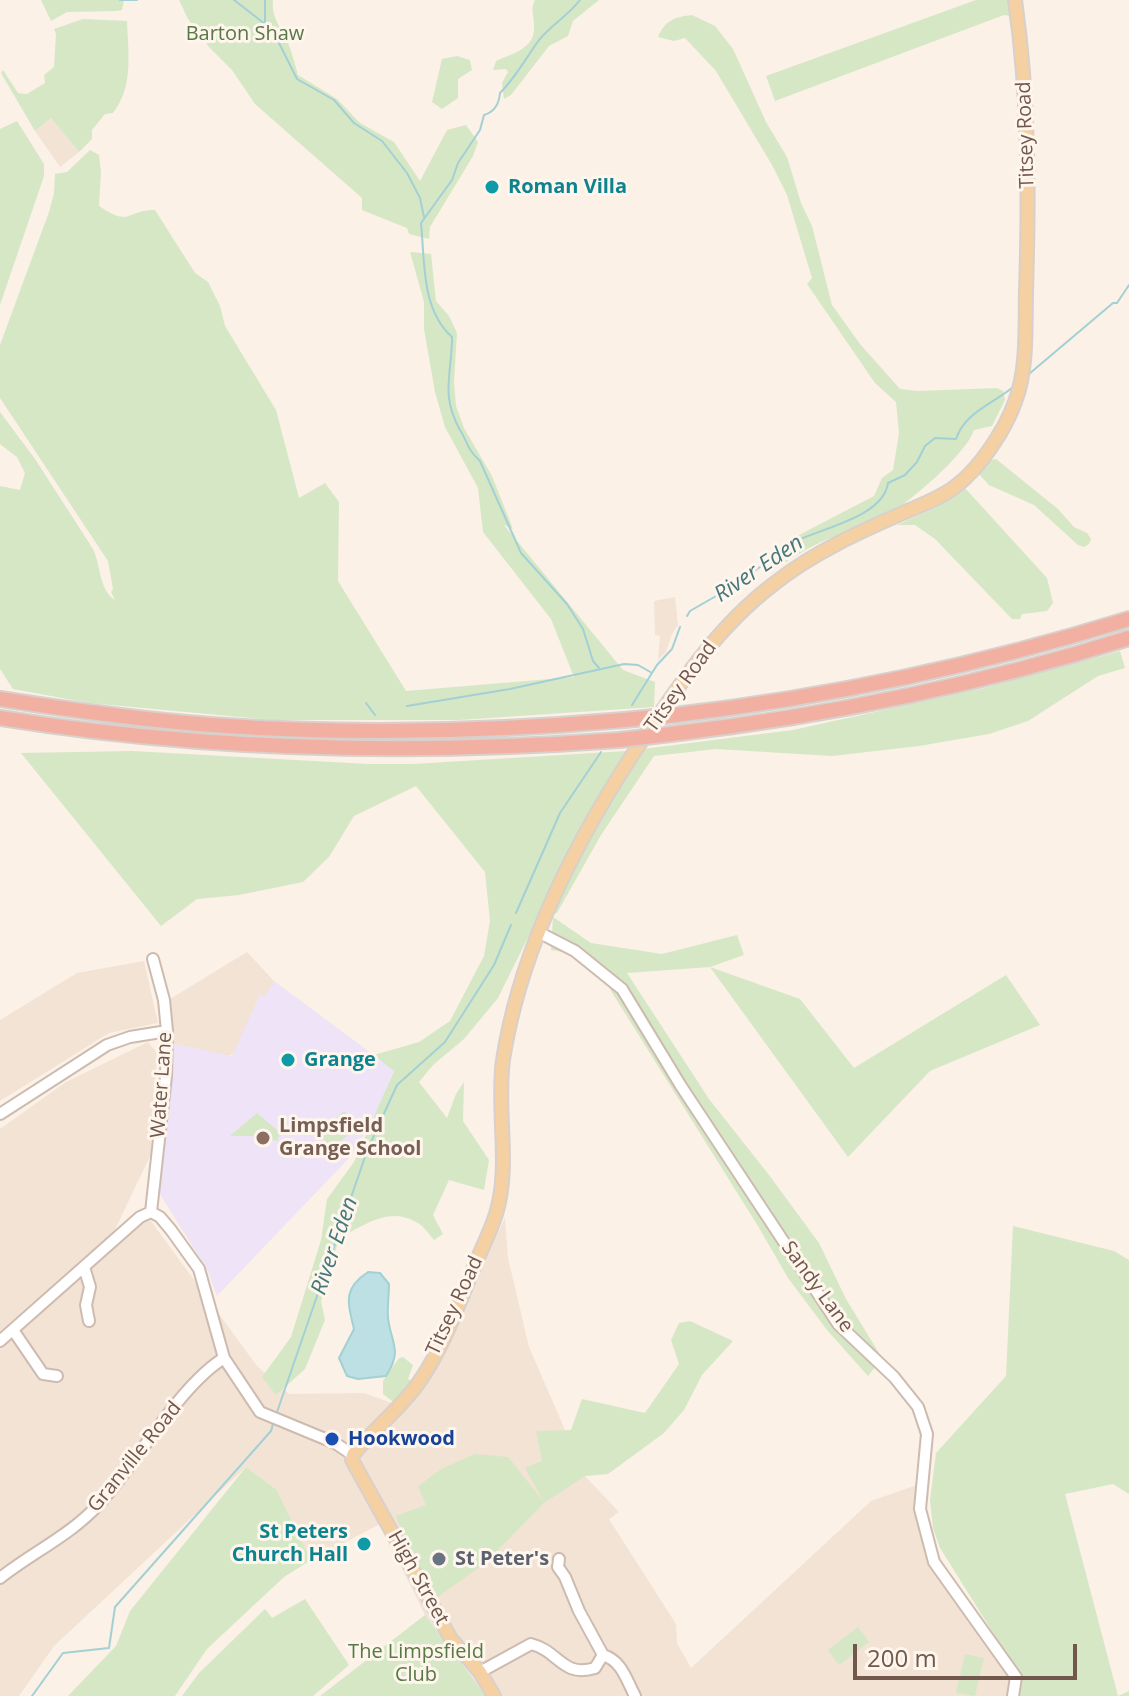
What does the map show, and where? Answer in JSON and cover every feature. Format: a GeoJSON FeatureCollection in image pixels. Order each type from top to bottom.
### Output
{"type":"FeatureCollection","features":[{"type":"Feature","properties":{"kind":"highway"},"geometry":{"type":"LineString","coordinates":[[0,699],[211,725],[364,731],[492,729],[624,720],[794,699],[903,679],[1042,645],[1129,619]]}},
{"type":"Feature","properties":{"kind":"highway"},"geometry":{"type":"LineString","coordinates":[[7,719],[212,742],[334,748],[469,748],[619,740],[813,714],[933,690],[1129,638]]}},
{"type":"Feature","properties":{"kind":"main road","name":"Titsey Road"},"geometry":{"type":"LineString","coordinates":[[353,1455],[419,1382],[454,1315],[497,1214],[502,1153],[500,1088],[512,1021],[540,933],[565,872],[601,804],[683,681],[743,609],[802,563],[928,503],[958,485],[990,449],[1016,401],[1022,378],[1027,243],[1026,110],[1015,0]]}},
{"type":"Feature","properties":{"kind":"main road","name":"High Street"},"geometry":{"type":"LineString","coordinates":[[353,1455],[352,1460],[369,1492],[451,1639],[480,1672],[494,1696]]}},
{"type":"Feature","properties":{"kind":"street","name":"Sandy Lane"},"geometry":{"type":"LineString","coordinates":[[540,933],[575,951],[622,989],[681,1086],[838,1324],[894,1377],[918,1407],[927,1434],[920,1509],[934,1562],[1016,1677],[1013,1696]]}},
{"type":"Feature","properties":{"kind":"street","name":"Water Lane"},"geometry":{"type":"LineString","coordinates":[[151,1212],[166,1076],[167,1031],[164,1000],[153,959]]}},
{"type":"Feature","properties":{"kind":"street"},"geometry":{"type":"LineString","coordinates":[[0,1114],[107,1045],[130,1037],[167,1031]]}},
{"type":"Feature","properties":{"kind":"street"},"geometry":{"type":"LineString","coordinates":[[0,1341],[140,1217],[151,1212],[171,1230],[199,1269],[206,1285],[224,1358],[260,1412],[335,1443],[353,1455]]}},
{"type":"Feature","properties":{"kind":"street"},"geometry":{"type":"LineString","coordinates":[[84,1267],[90,1287],[86,1305],[89,1321]]}},
{"type":"Feature","properties":{"kind":"street"},"geometry":{"type":"LineString","coordinates":[[13,1330],[43,1374],[57,1376]]}},
{"type":"Feature","properties":{"kind":"street","name":"Granville Road"},"geometry":{"type":"LineString","coordinates":[[0,1578],[76,1526],[100,1503],[190,1390],[211,1366],[224,1358]]}},
{"type":"Feature","properties":{"kind":"street"},"geometry":{"type":"LineString","coordinates":[[559,1559],[558,1567],[603,1655],[620,1666],[635,1696]]}},
{"type":"Feature","properties":{"kind":"street"},"geometry":{"type":"LineString","coordinates":[[480,1672],[531,1644],[545,1648],[565,1667],[581,1673],[595,1668],[603,1655]]}},
{"type":"Feature","properties":{"kind":"shaded area"},"geometry":{"type":"Polygon","coordinates":[[[51,118],[79,152],[60,167],[35,131],[51,118]]]}},
{"type":"Feature","properties":{"kind":"shaded area"},"geometry":{"type":"Polygon","coordinates":[[[675,597],[678,625],[666,652],[658,660],[660,636],[655,635],[654,601],[675,597]]]}},
{"type":"Feature","properties":{"kind":"shaded area"},"geometry":{"type":"Polygon","coordinates":[[[247,952],[274,981],[233,1054],[229,1056],[170,1043],[170,999],[247,952]]]}},
{"type":"Feature","properties":{"kind":"shaded area"},"geometry":{"type":"Polygon","coordinates":[[[144,961],[158,1023],[109,1033],[0,1101],[0,1020],[77,973],[144,961]]]}},
{"type":"Feature","properties":{"kind":"shaded area","name":"Limpsfield Grange School"},"geometry":{"type":"Polygon","coordinates":[[[274,981],[394,1070],[374,1119],[351,1156],[217,1296],[208,1271],[158,1191],[170,1043],[232,1056],[260,994],[264,997],[274,981]]]}},
{"type":"Feature","properties":{"kind":"shaded area"},"geometry":{"type":"Polygon","coordinates":[[[148,1042],[157,1053],[151,1154],[111,1238],[0,1333],[0,1129],[66,1082],[148,1042]]]}},
{"type":"Feature","properties":{"kind":"shaded area"},"geometry":{"type":"Polygon","coordinates":[[[148,1217],[257,1366],[289,1394],[364,1393],[403,1407],[426,1379],[505,1218],[508,1258],[529,1347],[585,1476],[619,1512],[609,1519],[676,1624],[677,1643],[691,1668],[871,1501],[917,1485],[919,1521],[932,1563],[1013,1678],[1009,1696],[486,1696],[425,1615],[380,1524],[311,1560],[275,1488],[246,1467],[54,1646],[19,1696],[0,1696],[0,1348],[148,1217]]]}},
{"type":"Feature","properties":{"kind":"green space"},"geometry":{"type":"Polygon","coordinates":[[[41,0],[124,0],[122,10],[67,12],[51,21],[41,0]]]}},
{"type":"Feature","properties":{"kind":"green space","name":"Barton Shaw"},"geometry":{"type":"Polygon","coordinates":[[[179,0],[273,0],[275,17],[288,43],[298,75],[337,99],[360,123],[394,142],[420,181],[447,130],[466,125],[478,142],[473,156],[430,227],[429,239],[409,234],[407,228],[362,210],[362,198],[255,104],[232,70],[188,19],[179,0]]]}},
{"type":"Feature","properties":{"kind":"green space"},"geometry":{"type":"Polygon","coordinates":[[[535,0],[599,0],[573,21],[568,36],[549,46],[511,95],[504,99],[502,83],[508,72],[506,69],[493,70],[496,61],[522,49],[531,39],[535,0]]]}},
{"type":"Feature","properties":{"kind":"green space"},"geometry":{"type":"Polygon","coordinates":[[[976,0],[1009,0],[1013,16],[1004,15],[775,101],[766,76],[976,0]]]}},
{"type":"Feature","properties":{"kind":"green space"},"geometry":{"type":"Polygon","coordinates":[[[692,15],[715,26],[733,49],[766,122],[787,157],[801,203],[812,226],[832,305],[860,344],[900,389],[997,388],[1003,391],[1005,400],[992,426],[974,430],[950,463],[900,507],[829,538],[767,574],[776,547],[874,496],[882,478],[893,470],[899,433],[896,402],[875,383],[807,284],[812,278],[787,195],[716,71],[685,38],[674,41],[658,37],[671,20],[692,15]]]}},
{"type":"Feature","properties":{"kind":"green space"},"geometry":{"type":"Polygon","coordinates":[[[83,19],[127,21],[129,57],[127,80],[120,103],[113,113],[105,114],[92,130],[92,139],[79,152],[51,118],[35,131],[1,73],[3,70],[18,93],[27,94],[45,83],[44,75],[54,67],[54,29],[83,19]]]}},
{"type":"Feature","properties":{"kind":"green space"},"geometry":{"type":"Polygon","coordinates":[[[457,56],[470,60],[472,70],[458,79],[458,98],[442,109],[432,102],[442,59],[457,56]]]}},
{"type":"Feature","properties":{"kind":"green space"},"geometry":{"type":"Polygon","coordinates":[[[17,121],[44,164],[44,176],[0,305],[0,129],[17,121]]]}},
{"type":"Feature","properties":{"kind":"green space"},"geometry":{"type":"Polygon","coordinates":[[[90,150],[99,155],[99,206],[123,217],[155,210],[195,273],[208,282],[220,306],[225,326],[276,410],[299,498],[325,483],[339,502],[338,581],[406,691],[574,677],[551,619],[483,532],[478,488],[445,427],[435,392],[424,329],[424,302],[410,252],[431,254],[436,301],[449,316],[457,333],[456,406],[464,428],[492,476],[513,529],[504,525],[623,670],[655,682],[654,707],[459,720],[272,720],[89,703],[13,689],[0,669],[0,486],[20,490],[25,473],[17,457],[0,444],[0,412],[35,459],[93,549],[103,584],[115,600],[111,592],[108,561],[0,398],[0,345],[49,212],[55,174],[67,172],[90,150]]]}},
{"type":"Feature","properties":{"kind":"green space"},"geometry":{"type":"Polygon","coordinates":[[[996,459],[1058,509],[1074,527],[1087,533],[1091,539],[1089,544],[1084,547],[1078,545],[1034,505],[989,485],[978,473],[996,459]]]}},
{"type":"Feature","properties":{"kind":"green space"},"geometry":{"type":"Polygon","coordinates":[[[965,488],[1047,578],[1053,603],[1047,611],[1022,614],[1020,619],[1012,619],[935,539],[915,525],[897,525],[937,507],[965,488]]]}},
{"type":"Feature","properties":{"kind":"green space"},"geometry":{"type":"Polygon","coordinates":[[[1120,651],[1125,668],[1098,676],[1028,721],[989,734],[832,756],[716,749],[654,756],[601,835],[557,913],[551,913],[590,835],[643,749],[793,730],[984,688],[1120,651]]]}},
{"type":"Feature","properties":{"kind":"green space"},"geometry":{"type":"Polygon","coordinates":[[[132,751],[368,764],[626,751],[627,754],[598,796],[498,998],[464,1039],[433,1065],[419,1082],[447,1118],[464,1082],[463,1121],[489,1160],[484,1190],[449,1180],[433,1215],[443,1234],[434,1240],[419,1223],[396,1216],[376,1220],[339,1239],[321,1301],[325,1320],[305,1369],[276,1395],[262,1377],[291,1337],[321,1240],[327,1199],[354,1162],[394,1071],[374,1055],[419,1042],[450,1021],[484,956],[490,921],[485,872],[416,786],[354,816],[329,857],[303,882],[239,895],[197,899],[161,926],[21,753],[132,751]]]}},
{"type":"Feature","properties":{"kind":"green space"},"geometry":{"type":"Polygon","coordinates":[[[553,917],[591,943],[662,954],[737,935],[744,955],[710,967],[627,973],[709,1099],[819,1243],[846,1299],[882,1358],[868,1376],[827,1330],[788,1278],[608,986],[575,954],[551,950],[553,917]]]}},
{"type":"Feature","properties":{"kind":"green space"},"geometry":{"type":"Polygon","coordinates":[[[710,967],[800,999],[854,1068],[1006,975],[1040,1025],[930,1071],[848,1157],[710,967]]]}},
{"type":"Feature","properties":{"kind":"green space"},"geometry":{"type":"Polygon","coordinates":[[[344,1111],[357,1127],[332,1149],[319,1133],[344,1111]]]}},
{"type":"Feature","properties":{"kind":"green space"},"geometry":{"type":"Polygon","coordinates":[[[257,1113],[280,1133],[277,1141],[255,1136],[230,1136],[257,1113]]]}},
{"type":"Feature","properties":{"kind":"green space"},"geometry":{"type":"Polygon","coordinates":[[[1013,1226],[1114,1251],[1129,1260],[1129,1494],[1113,1484],[1065,1494],[1118,1696],[1008,1696],[1010,1679],[1017,1671],[940,1548],[933,1528],[930,1500],[936,1453],[1006,1376],[1013,1226]]]}},
{"type":"Feature","properties":{"kind":"green space"},"geometry":{"type":"Polygon","coordinates":[[[690,1321],[733,1341],[702,1375],[684,1410],[664,1433],[608,1474],[585,1476],[544,1503],[484,1564],[436,1598],[396,1516],[426,1505],[418,1486],[443,1468],[475,1454],[508,1457],[544,1502],[525,1468],[542,1461],[536,1431],[571,1430],[582,1399],[645,1413],[679,1364],[671,1340],[679,1323],[690,1321]]]}},
{"type":"Feature","properties":{"kind":"green space"},"geometry":{"type":"Polygon","coordinates":[[[403,1357],[413,1365],[408,1379],[416,1383],[396,1404],[383,1394],[383,1381],[399,1358],[403,1357]]]}},
{"type":"Feature","properties":{"kind":"green space"},"geometry":{"type":"Polygon","coordinates":[[[246,1467],[276,1489],[311,1560],[284,1577],[207,1649],[175,1696],[68,1696],[116,1646],[130,1611],[246,1467]]]}},
{"type":"Feature","properties":{"kind":"green space"},"geometry":{"type":"Polygon","coordinates":[[[305,1599],[349,1665],[313,1696],[182,1696],[199,1673],[265,1609],[272,1618],[305,1599]]]}},
{"type":"Feature","properties":{"kind":"green space","name":"The Limpsfield Club"},"geometry":{"type":"Polygon","coordinates":[[[425,1615],[486,1696],[320,1696],[425,1615]]]}},
{"type":"Feature","properties":{"kind":"green space"},"geometry":{"type":"Polygon","coordinates":[[[858,1627],[869,1642],[839,1665],[828,1650],[858,1627]]]}},
{"type":"Feature","properties":{"kind":"green space"},"geometry":{"type":"Polygon","coordinates":[[[965,1654],[984,1658],[975,1696],[956,1693],[965,1654]]]}},
{"type":"Feature","properties":{"kind":"water"},"geometry":{"type":"Polygon","coordinates":[[[368,1272],[380,1273],[389,1284],[388,1318],[395,1353],[386,1376],[358,1379],[347,1376],[339,1358],[354,1329],[349,1304],[351,1291],[354,1284],[368,1272]]]}},
{"type":"Feature","properties":{"kind":"waterway"},"geometry":{"type":"LineString","coordinates":[[120,0],[137,0]]}},
{"type":"Feature","properties":{"kind":"waterway"},"geometry":{"type":"LineString","coordinates":[[234,0],[265,24],[278,41],[297,79],[334,100],[354,123],[382,141],[407,173],[420,198],[424,217]]}},
{"type":"Feature","properties":{"kind":"waterway"},"geometry":{"type":"LineString","coordinates":[[265,0],[265,23]]}},
{"type":"Feature","properties":{"kind":"waterway"},"geometry":{"type":"LineString","coordinates":[[580,0],[539,40],[500,93],[496,107],[484,115],[480,130],[458,163],[452,180],[421,223],[424,269],[430,299],[442,326],[452,337],[448,384],[454,417],[470,449],[480,461],[521,553],[567,604],[583,629],[593,661],[599,668]]}},
{"type":"Feature","properties":{"kind":"waterway","name":"River Eden"},"geometry":{"type":"LineString","coordinates":[[1029,374],[1113,303],[1117,303],[1129,285]]}},
{"type":"Feature","properties":{"kind":"waterway","name":"River Eden"},"geometry":{"type":"LineString","coordinates":[[687,616],[690,611],[760,567],[774,562],[788,545],[846,522],[874,506],[888,483],[905,475],[917,462],[925,446],[935,438],[956,439],[973,415],[1013,387]]}},
{"type":"Feature","properties":{"kind":"waterway","name":"River Eden"},"geometry":{"type":"LineString","coordinates":[[632,705],[657,665],[672,649],[680,627]]}},
{"type":"Feature","properties":{"kind":"waterway"},"geometry":{"type":"LineString","coordinates":[[407,706],[510,689],[624,664],[638,665],[652,673]]}},
{"type":"Feature","properties":{"kind":"waterway"},"geometry":{"type":"LineString","coordinates":[[366,703],[375,715]]}},
{"type":"Feature","properties":{"kind":"waterway","name":"River Eden"},"geometry":{"type":"LineString","coordinates":[[516,913],[560,813],[601,752]]}},
{"type":"Feature","properties":{"kind":"waterway","name":"River Eden"},"geometry":{"type":"LineString","coordinates":[[276,1415],[367,1151],[397,1085],[445,1042],[494,965],[511,925]]}},
{"type":"Feature","properties":{"kind":"waterway","name":"River Eden"},"geometry":{"type":"LineString","coordinates":[[32,1696],[63,1653],[109,1648],[115,1607],[271,1431],[273,1424]]}},
{"type":"Feature","properties":{"kind":"place","name":"Roman Villa"},"geometry":{"type":"Point","coordinates":[492,187]}},
{"type":"Feature","properties":{"kind":"place","name":"Grange"},"geometry":{"type":"Point","coordinates":[288,1060]}},
{"type":"Feature","properties":{"kind":"place","name":"Limpsfield Grange School"},"geometry":{"type":"Point","coordinates":[263,1138]}},
{"type":"Feature","properties":{"kind":"place","name":"Hookwood"},"geometry":{"type":"Point","coordinates":[332,1439]}},
{"type":"Feature","properties":{"kind":"place","name":"St Peters Church Hall"},"geometry":{"type":"Point","coordinates":[364,1544]}},
{"type":"Feature","properties":{"kind":"place","name":"St Peter's"},"geometry":{"type":"Point","coordinates":[439,1559]}}]}
